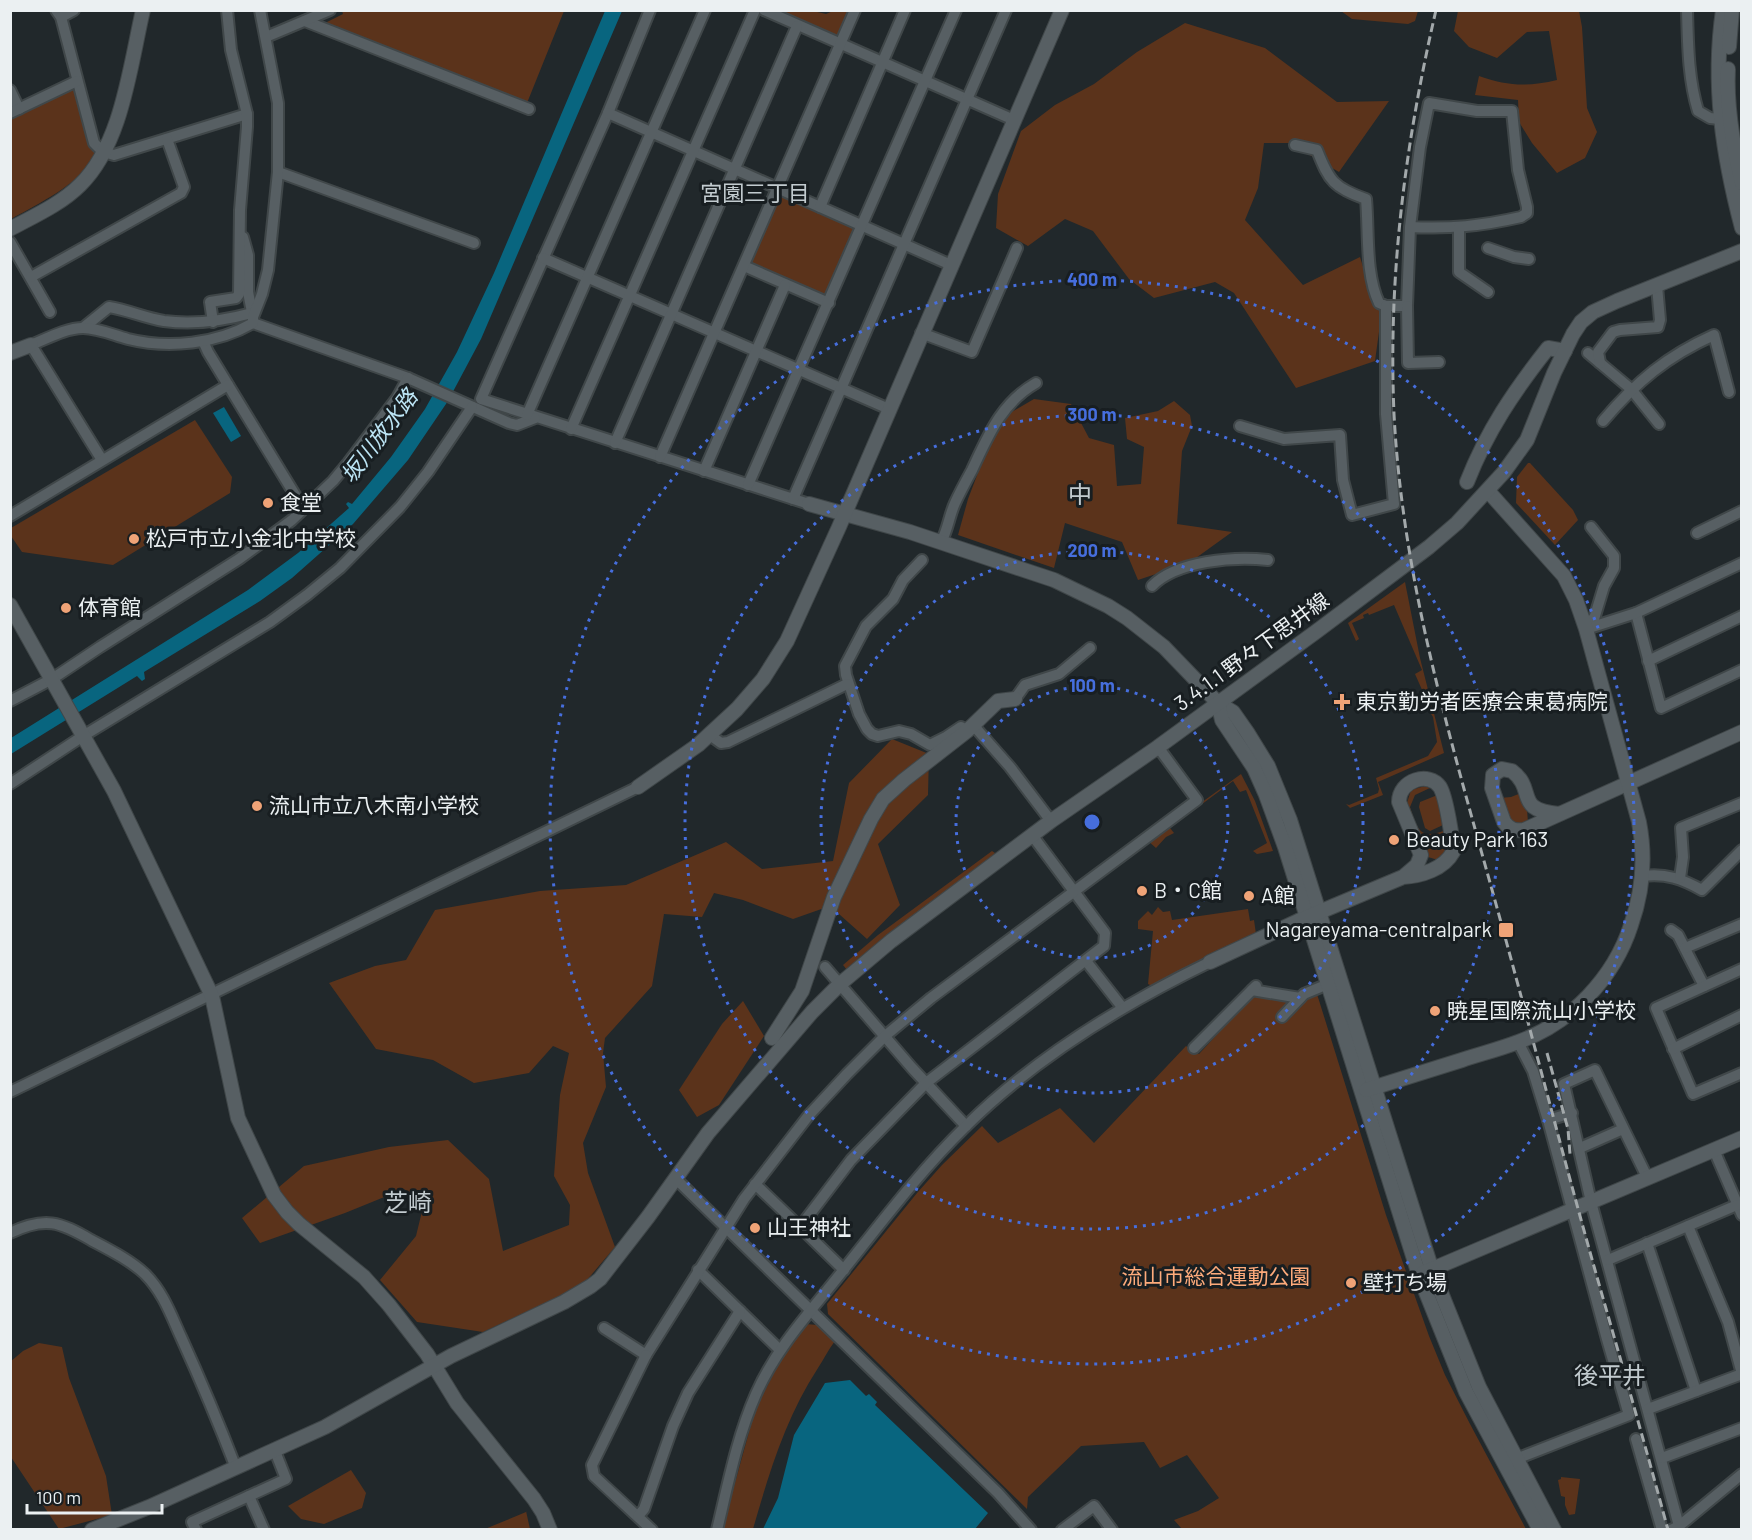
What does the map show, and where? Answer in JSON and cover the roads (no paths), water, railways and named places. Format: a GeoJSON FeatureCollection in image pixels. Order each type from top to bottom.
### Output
{"type":"FeatureCollection","features":[{"type":"Feature","properties":{"kind":"street"},"geometry":{"type":"LineString","coordinates":[[74,10],[58,14],[94,143],[103,152],[114,154],[247,114]]}},
{"type":"Feature","properties":{"kind":"street"},"geometry":{"type":"LineString","coordinates":[[10,229],[62,199],[79,186],[93,169],[115,128],[143,10]]}},
{"type":"Feature","properties":{"kind":"street"},"geometry":{"type":"LineString","coordinates":[[213,322],[210,302],[236,298],[239,294],[240,225],[247,114],[231,50],[227,10]]}},
{"type":"Feature","properties":{"kind":"street"},"geometry":{"type":"LineString","coordinates":[[10,353],[61,333],[83,328],[141,341],[203,341],[230,334],[253,318],[268,270],[278,172],[278,103],[260,10]]}},
{"type":"Feature","properties":{"kind":"street"},"geometry":{"type":"LineString","coordinates":[[266,37],[330,10]]}},
{"type":"Feature","properties":{"kind":"street"},"geometry":{"type":"LineString","coordinates":[[650,10],[608,113],[481,399],[843,515],[942,542],[1054,579],[1108,606],[1146,632],[1164,647],[1218,703],[1222,720],[1254,768],[1313,915],[1425,1272],[1466,1392],[1540,1530]]}},
{"type":"Feature","properties":{"kind":"street"},"geometry":{"type":"LineString","coordinates":[[83,328],[109,307],[162,321],[213,322],[253,318],[410,379],[517,425],[531,416],[587,277],[705,10]]}},
{"type":"Feature","properties":{"kind":"street"},"geometry":{"type":"LineString","coordinates":[[571,429],[755,10]]}},
{"type":"Feature","properties":{"kind":"street"},"geometry":{"type":"LineString","coordinates":[[764,10],[1014,120]]}},
{"type":"Feature","properties":{"kind":"street"},"geometry":{"type":"LineString","coordinates":[[660,457],[855,10]]}},
{"type":"Feature","properties":{"kind":"street"},"geometry":{"type":"LineString","coordinates":[[820,207],[905,10]]}},
{"type":"Feature","properties":{"kind":"street"},"geometry":{"type":"LineString","coordinates":[[748,485],[956,10]]}},
{"type":"Feature","properties":{"kind":"street"},"geometry":{"type":"LineString","coordinates":[[793,498],[1006,10]]}},
{"type":"Feature","properties":{"kind":"street"},"geometry":{"type":"LineString","coordinates":[[10,1092],[212,996],[638,787],[710,735],[754,690],[774,664],[800,614],[1062,10]]}},
{"type":"Feature","properties":{"kind":"street"},"geometry":{"type":"LineString","coordinates":[[1687,10],[1691,86],[1698,111],[1710,118],[1720,119]]}},
{"type":"Feature","properties":{"kind":"street"},"geometry":{"type":"LineString","coordinates":[[1723,10],[1718,101],[1730,183],[1742,228]]}},
{"type":"Feature","properties":{"kind":"street"},"geometry":{"type":"LineString","coordinates":[[1732,10],[1727,81],[1736,156],[1742,183]]}},
{"type":"Feature","properties":{"kind":"street"},"geometry":{"type":"LineString","coordinates":[[305,21],[529,109]]}},
{"type":"Feature","properties":{"kind":"street"},"geometry":{"type":"LineString","coordinates":[[615,443],[798,26]]}},
{"type":"Feature","properties":{"kind":"street"},"geometry":{"type":"LineString","coordinates":[[10,90],[15,111],[77,81]]}},
{"type":"Feature","properties":{"kind":"street"},"geometry":{"type":"LineString","coordinates":[[1410,227],[1476,226],[1527,213],[1518,170],[1512,111],[1477,111],[1429,103],[1420,147],[1410,227],[1407,306],[1408,363],[1439,362]]}},
{"type":"Feature","properties":{"kind":"street"},"geometry":{"type":"LineString","coordinates":[[608,113],[951,265]]}},
{"type":"Feature","properties":{"kind":"street"},"geometry":{"type":"LineString","coordinates":[[31,277],[181,193],[184,187],[167,139]]}},
{"type":"Feature","properties":{"kind":"street"},"geometry":{"type":"LineString","coordinates":[[1295,145],[1317,150],[1327,176],[1332,182],[1366,199],[1369,253],[1375,295],[1379,303],[1386,306],[1407,306]]}},
{"type":"Feature","properties":{"kind":"street"},"geometry":{"type":"LineString","coordinates":[[278,172],[474,243]]}},
{"type":"Feature","properties":{"kind":"street"},"geometry":{"type":"LineString","coordinates":[[240,225],[248,255],[248,292],[253,318]]}},
{"type":"Feature","properties":{"kind":"street"},"geometry":{"type":"LineString","coordinates":[[1459,227],[1459,272],[1488,292]]}},
{"type":"Feature","properties":{"kind":"street"},"geometry":{"type":"LineString","coordinates":[[10,242],[50,312]]}},
{"type":"Feature","properties":{"kind":"street"},"geometry":{"type":"LineString","coordinates":[[921,333],[972,352],[1017,248]]}},
{"type":"Feature","properties":{"kind":"street"},"geometry":{"type":"LineString","coordinates":[[1488,248],[1514,258],[1528,259]]}},
{"type":"Feature","properties":{"kind":"street","name":"3.4.1.1 野々下思井線"},"geometry":{"type":"LineString","coordinates":[[92,1530],[120,1520],[325,1427],[435,1365],[564,1302],[591,1286],[611,1265],[708,1133],[812,1012],[840,984],[891,941],[1032,835],[1218,703],[1429,547],[1457,523],[1488,491],[1527,441],[1565,351],[1577,328],[1593,312],[1742,251]]}},
{"type":"Feature","properties":{"kind":"street"},"geometry":{"type":"LineString","coordinates":[[543,258],[889,409]]}},
{"type":"Feature","properties":{"kind":"street"},"geometry":{"type":"LineString","coordinates":[[744,266],[829,303]]}},
{"type":"Feature","properties":{"kind":"street"},"geometry":{"type":"LineString","coordinates":[[704,471],[785,285]]}},
{"type":"Feature","properties":{"kind":"street"},"geometry":{"type":"LineString","coordinates":[[1600,363],[1598,352],[1613,332],[1658,327],[1660,320],[1657,286]]}},
{"type":"Feature","properties":{"kind":"street"},"geometry":{"type":"LineString","coordinates":[[1240,426],[1284,439],[1340,435],[1343,480],[1352,515],[1394,504],[1386,414],[1386,306]]}},
{"type":"Feature","properties":{"kind":"street"},"geometry":{"type":"LineString","coordinates":[[1603,421],[1631,389],[1680,351],[1714,335],[1729,392]]}},
{"type":"Feature","properties":{"kind":"street"},"geometry":{"type":"LineString","coordinates":[[203,341],[303,508]]}},
{"type":"Feature","properties":{"kind":"street"},"geometry":{"type":"LineString","coordinates":[[31,345],[102,460]]}},
{"type":"Feature","properties":{"kind":"street"},"geometry":{"type":"LineString","coordinates":[[1467,482],[1482,446],[1518,385],[1548,348],[1565,351]]}},
{"type":"Feature","properties":{"kind":"street"},"geometry":{"type":"LineString","coordinates":[[1588,353],[1631,389],[1659,424]]}},
{"type":"Feature","properties":{"kind":"street"},"geometry":{"type":"LineString","coordinates":[[10,701],[53,681],[100,647],[239,560],[270,537],[333,481],[410,379]]}},
{"type":"Feature","properties":{"kind":"street"},"geometry":{"type":"LineString","coordinates":[[942,542],[954,505],[995,422],[1012,401],[1036,383]]}},
{"type":"Feature","properties":{"kind":"street"},"geometry":{"type":"LineString","coordinates":[[10,516],[228,384]]}},
{"type":"Feature","properties":{"kind":"street"},"geometry":{"type":"LineString","coordinates":[[10,784],[82,733],[270,622],[340,568],[400,507],[428,472],[468,405]]}},
{"type":"Feature","properties":{"kind":"street"},"geometry":{"type":"LineString","coordinates":[[1368,1090],[1518,1042],[1565,1017],[1587,998],[1607,975],[1627,940],[1638,904],[1643,876],[1642,838],[1576,600],[1564,576],[1488,491]]}},
{"type":"Feature","properties":{"kind":"street"},"geometry":{"type":"LineString","coordinates":[[1697,533],[1742,511]]}},
{"type":"Feature","properties":{"kind":"street"},"geometry":{"type":"LineString","coordinates":[[1585,626],[1594,619],[1604,586],[1614,568],[1614,556],[1591,527]]}},
{"type":"Feature","properties":{"kind":"street"},"geometry":{"type":"LineString","coordinates":[[1152,586],[1160,578],[1178,569],[1252,558],[1268,560]]}},
{"type":"Feature","properties":{"kind":"street"},"geometry":{"type":"LineString","coordinates":[[922,560],[903,580],[892,599],[866,626],[845,666],[847,684],[863,721],[872,734],[878,736],[899,730],[930,745],[962,727],[971,729],[1010,767],[1051,821]]}},
{"type":"Feature","properties":{"kind":"street"},"geometry":{"type":"LineString","coordinates":[[1585,626],[1636,613],[1742,563]]}},
{"type":"Feature","properties":{"kind":"street"},"geometry":{"type":"LineString","coordinates":[[10,605],[114,791],[212,996],[238,1118],[274,1195],[299,1224],[350,1265],[376,1290],[435,1365],[456,1403],[534,1499],[550,1530]]}},
{"type":"Feature","properties":{"kind":"street"},"geometry":{"type":"LineString","coordinates":[[1636,613],[1661,708],[1742,670]]}},
{"type":"Feature","properties":{"kind":"street"},"geometry":{"type":"LineString","coordinates":[[1648,661],[1742,616]]}},
{"type":"Feature","properties":{"kind":"street"},"geometry":{"type":"LineString","coordinates":[[771,1038],[802,991],[834,897],[876,809],[893,789],[971,729],[998,701],[1015,699],[1025,685],[1059,674],[1081,658],[1090,648]]}},
{"type":"Feature","properties":{"kind":"street"},"geometry":{"type":"LineString","coordinates":[[710,735],[721,743],[728,742],[847,684]]}},
{"type":"Feature","properties":{"kind":"street"},"geometry":{"type":"LineString","coordinates":[[1530,827],[1531,805],[1516,773],[1506,769],[1497,772],[1493,775],[1492,788],[1504,822],[1507,827],[1514,830],[1530,827],[1742,732]]}},
{"type":"Feature","properties":{"kind":"street"},"geometry":{"type":"LineString","coordinates":[[652,1530],[594,1476],[592,1465],[646,1355],[725,1228],[755,1184],[809,1115],[885,1036],[986,956],[1197,800],[1158,747]]}},
{"type":"Feature","properties":{"kind":"street"},"geometry":{"type":"LineString","coordinates":[[717,1530],[737,1449],[752,1406],[780,1350],[907,1189],[966,1126],[1046,1058],[1122,1007],[1210,962],[1403,877],[1417,865],[1420,850],[1399,802],[1399,795],[1406,785],[1424,779],[1436,783],[1442,791],[1453,852],[1444,864],[1415,877],[1403,877]]}},
{"type":"Feature","properties":{"kind":"street"},"geometry":{"type":"LineString","coordinates":[[1680,878],[1683,857],[1681,828],[1742,803]]}},
{"type":"Feature","properties":{"kind":"street"},"geometry":{"type":"LineString","coordinates":[[1531,805],[1539,811],[1559,814]]}},
{"type":"Feature","properties":{"kind":"street"},"geometry":{"type":"LineString","coordinates":[[800,1227],[851,1160],[926,1083],[958,1056],[1104,946],[1105,933],[1032,835]]}},
{"type":"Feature","properties":{"kind":"street"},"geometry":{"type":"LineString","coordinates":[[1643,876],[1665,875],[1680,878],[1702,890],[1737,862],[1742,850]]}},
{"type":"Feature","properties":{"kind":"street"},"geometry":{"type":"LineString","coordinates":[[1420,858],[1444,864]]}},
{"type":"Feature","properties":{"kind":"street"},"geometry":{"type":"LineString","coordinates":[[1313,915],[1328,984],[1368,1090]]}},
{"type":"Feature","properties":{"kind":"street"},"geometry":{"type":"LineString","coordinates":[[1685,948],[1742,924]]}},
{"type":"Feature","properties":{"kind":"street"},"geometry":{"type":"LineString","coordinates":[[1671,930],[1678,935],[1704,986]]}},
{"type":"Feature","properties":{"kind":"street"},"geometry":{"type":"LineString","coordinates":[[1086,961],[1122,1007]]}},
{"type":"Feature","properties":{"kind":"street"},"geometry":{"type":"LineString","coordinates":[[825,967],[966,1126]]}},
{"type":"Feature","properties":{"kind":"street"},"geometry":{"type":"LineString","coordinates":[[1742,969],[1656,1008],[1693,1094],[1742,1073]]}},
{"type":"Feature","properties":{"kind":"street"},"geometry":{"type":"LineString","coordinates":[[1282,1017],[1304,994],[1328,984]]}},
{"type":"Feature","properties":{"kind":"street"},"geometry":{"type":"LineString","coordinates":[[1194,1048],[1254,988],[1300,998]]}},
{"type":"Feature","properties":{"kind":"street"},"geometry":{"type":"LineString","coordinates":[[1673,1049],[1742,1015]]}},
{"type":"Feature","properties":{"kind":"street"},"geometry":{"type":"LineString","coordinates":[[1516,1459],[1629,1415],[1548,1120],[1533,1071],[1518,1042]]}},
{"type":"Feature","properties":{"kind":"street"},"geometry":{"type":"LineString","coordinates":[[1647,1177],[1595,1071],[1564,1084],[1591,1202],[1662,1458],[1675,1528],[1742,1474]]}},
{"type":"Feature","properties":{"kind":"street"},"geometry":{"type":"LineString","coordinates":[[1548,1120],[1572,1113]]}},
{"type":"Feature","properties":{"kind":"street"},"geometry":{"type":"LineString","coordinates":[[1580,1148],[1623,1129]]}},
{"type":"Feature","properties":{"kind":"street"},"geometry":{"type":"LineString","coordinates":[[1425,1272],[1742,1137]]}},
{"type":"Feature","properties":{"kind":"street"},"geometry":{"type":"LineString","coordinates":[[1608,1260],[1688,1226],[1739,1210],[1714,1150]]}},
{"type":"Feature","properties":{"kind":"street"},"geometry":{"type":"LineString","coordinates":[[676,1179],[998,1493],[1026,1527]]}},
{"type":"Feature","properties":{"kind":"street"},"geometry":{"type":"LineString","coordinates":[[755,1184],[844,1270]]}},
{"type":"Feature","properties":{"kind":"street"},"geometry":{"type":"LineString","coordinates":[[10,1233],[30,1224],[43,1222],[66,1226],[121,1257],[145,1275],[163,1297],[212,1405],[236,1468]]}},
{"type":"Feature","properties":{"kind":"street"},"geometry":{"type":"LineString","coordinates":[[1648,1409],[1742,1374],[1728,1322],[1688,1226]]}},
{"type":"Feature","properties":{"kind":"street"},"geometry":{"type":"LineString","coordinates":[[1647,1244],[1696,1391]]}},
{"type":"Feature","properties":{"kind":"street"},"geometry":{"type":"LineString","coordinates":[[698,1270],[780,1350]]}},
{"type":"Feature","properties":{"kind":"street"},"geometry":{"type":"LineString","coordinates":[[1425,1272],[1479,1387],[1554,1530]]}},
{"type":"Feature","properties":{"kind":"street"},"geometry":{"type":"LineString","coordinates":[[638,1516],[644,1509],[673,1426],[688,1393],[740,1311]]}},
{"type":"Feature","properties":{"kind":"street"},"geometry":{"type":"LineString","coordinates":[[604,1328],[646,1355]]}},
{"type":"Feature","properties":{"kind":"street"},"geometry":{"type":"LineString","coordinates":[[1623,1394],[1643,1389]]}},
{"type":"Feature","properties":{"kind":"street"},"geometry":{"type":"LineString","coordinates":[[1662,1458],[1742,1428]]}},
{"type":"Feature","properties":{"kind":"street"},"geometry":{"type":"LineString","coordinates":[[1636,1439],[1662,1530]]}},
{"type":"Feature","properties":{"kind":"street"},"geometry":{"type":"LineString","coordinates":[[196,1530],[192,1522],[286,1479],[274,1450]]}},
{"type":"Feature","properties":{"kind":"street"},"geometry":{"type":"LineString","coordinates":[[249,1496],[264,1530]]}},
{"type":"Feature","properties":{"kind":"street"},"geometry":{"type":"LineString","coordinates":[[1062,1530],[1094,1506],[1112,1530]]}},
{"type":"Feature","properties":{"kind":"water"},"geometry":{"type":"Polygon","coordinates":[[[605,11],[622,11],[481,339],[448,401],[408,460],[353,524],[292,578],[260,601],[144,672],[145,679],[142,681],[137,676],[11,754],[11,738],[248,590],[298,553],[349,508],[346,504],[348,502],[352,504],[391,457],[425,409],[457,352],[494,273],[605,11]]]}},
{"type":"Feature","properties":{"kind":"water"},"geometry":{"type":"Polygon","coordinates":[[[224,407],[241,436],[231,442],[213,413],[224,407]]]}},
{"type":"Feature","properties":{"kind":"water"},"geometry":{"type":"Polygon","coordinates":[[[850,1380],[866,1396],[869,1394],[877,1402],[875,1405],[988,1513],[975,1529],[763,1529],[778,1498],[794,1435],[825,1383],[850,1380]]]}},
{"type":"Feature","properties":{"kind":"railway"},"geometry":{"type":"LineString","coordinates":[[1436,10],[1408,160],[1396,261],[1394,414],[1399,479],[1408,544],[1420,609],[1450,736],[1581,1221],[1668,1530]]}},
{"type":"Feature","properties":{"kind":"railway"},"geometry":{"type":"LineString","coordinates":[[1547,1053],[1568,1129],[1570,1154]]}},
{"type":"Feature","properties":{"kind":"place","name":"食堂"},"geometry":{"type":"Point","coordinates":[268,503]}},
{"type":"Feature","properties":{"kind":"place","name":"松戸市立小金北中学校"},"geometry":{"type":"Point","coordinates":[134,539]}},
{"type":"Feature","properties":{"kind":"place","name":"体育館"},"geometry":{"type":"Point","coordinates":[66,608]}},
{"type":"Feature","properties":{"kind":"place","name":"東京勤労者医療会東葛病院"},"geometry":{"type":"Point","coordinates":[1342,702]}},
{"type":"Feature","properties":{"kind":"place","name":"流山市立八木南小学校"},"geometry":{"type":"Point","coordinates":[257,806]}},
{"type":"Feature","properties":{"kind":"place","name":"Beauty Park 163"},"geometry":{"type":"Point","coordinates":[1394,840]}},
{"type":"Feature","properties":{"kind":"place","name":"B・C館"},"geometry":{"type":"Point","coordinates":[1142,891]}},
{"type":"Feature","properties":{"kind":"place","name":"A館"},"geometry":{"type":"Point","coordinates":[1249,896]}},
{"type":"Feature","properties":{"kind":"place","name":"Nagareyama-centralpark"},"geometry":{"type":"Point","coordinates":[1506,930]}},
{"type":"Feature","properties":{"kind":"place","name":"暁星国際流山小学校"},"geometry":{"type":"Point","coordinates":[1435,1011]}},
{"type":"Feature","properties":{"kind":"place","name":"山王神社"},"geometry":{"type":"Point","coordinates":[755,1228]}},
{"type":"Feature","properties":{"kind":"place","name":"壁打ち場"},"geometry":{"type":"Point","coordinates":[1351,1283]}},
{"type":"Feature","properties":{"kind":"district","name":"宮園三丁目"},"geometry":{"type":"Point","coordinates":[755,193]}},
{"type":"Feature","properties":{"kind":"district","name":"中"},"geometry":{"type":"Point","coordinates":[1080,495]}},
{"type":"Feature","properties":{"kind":"district","name":"芝崎"},"geometry":{"type":"Point","coordinates":[408,1203]}},
{"type":"Feature","properties":{"kind":"district","name":"後平井"},"geometry":{"type":"Point","coordinates":[1610,1376]}},
{"type":"Feature","properties":{"kind":"water label","name":"坂川放水路"},"geometry":{"type":"Point","coordinates":[379,436]}},
{"type":"Feature","properties":{"kind":"park label","name":"流山市総合運動公園"},"geometry":{"type":"Point","coordinates":[1216,1277]}}]}
